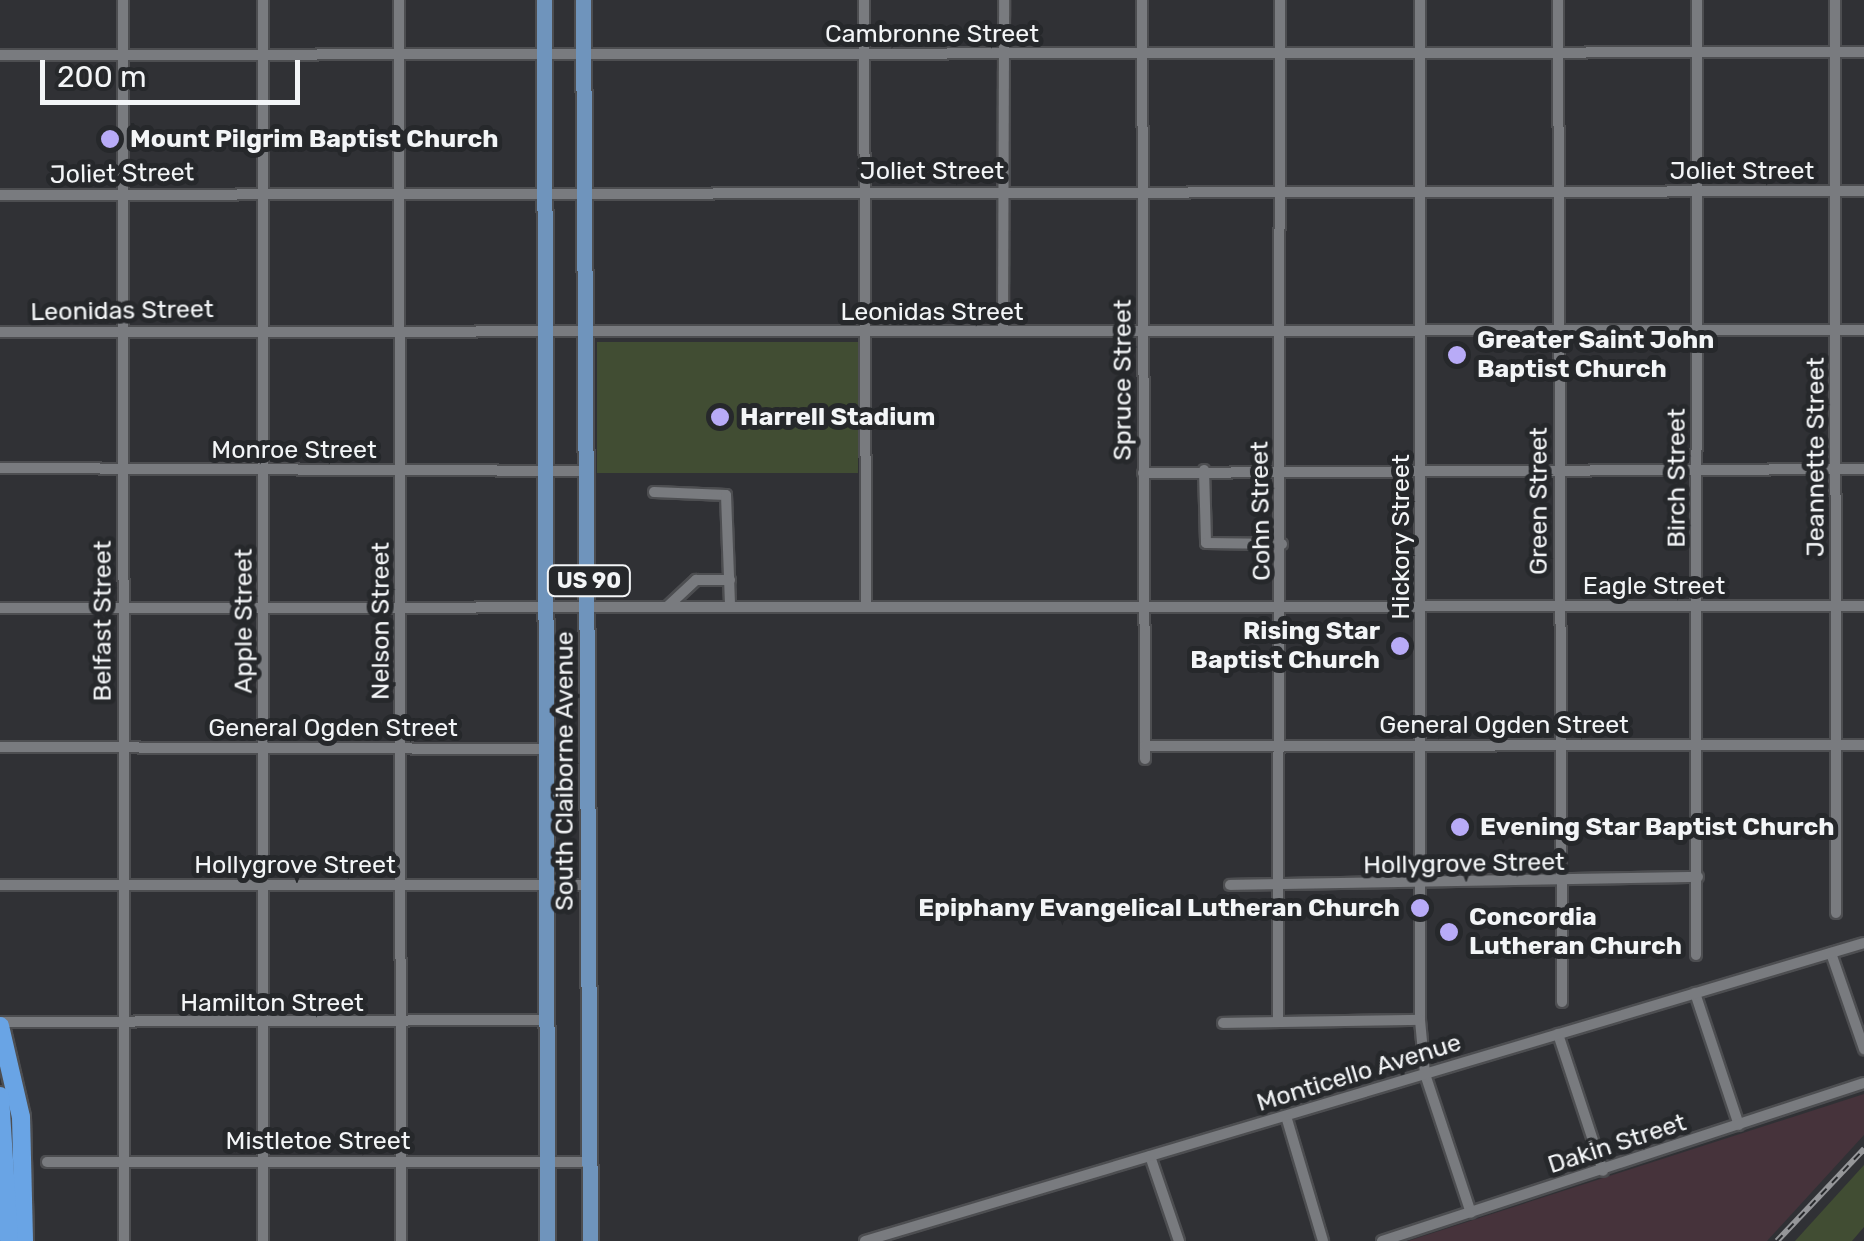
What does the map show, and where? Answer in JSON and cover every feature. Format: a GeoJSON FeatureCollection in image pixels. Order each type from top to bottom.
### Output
{"type":"FeatureCollection","features":[{"type":"Feature","properties":{"kind":"highway"},"geometry":{"type":"LineString","coordinates":[[0,1024],[20,1117],[24,1241]]}},
{"type":"Feature","properties":{"kind":"highway"},"geometry":{"type":"LineString","coordinates":[[0,1096],[9,1241]]}},
{"type":"Feature","properties":{"kind":"main road","name":"South Claiborne Avenue"},"geometry":{"type":"LineString","coordinates":[[544,0],[548,1239]]}},
{"type":"Feature","properties":{"kind":"main road","name":"South Claiborne Avenue"},"geometry":{"type":"LineString","coordinates":[[583,0],[590,1241]]}},
{"type":"Feature","properties":{"kind":"street","name":"Belfast Street"},"geometry":{"type":"LineString","coordinates":[[123,0],[124,1241]]}},
{"type":"Feature","properties":{"kind":"street","name":"Apple Street"},"geometry":{"type":"LineString","coordinates":[[262,0],[263,1241]]}},
{"type":"Feature","properties":{"kind":"street","name":"Nelson Street"},"geometry":{"type":"LineString","coordinates":[[399,0],[401,1241]]}},
{"type":"Feature","properties":{"kind":"street"},"geometry":{"type":"LineString","coordinates":[[864,0],[866,604]]}},
{"type":"Feature","properties":{"kind":"street"},"geometry":{"type":"LineString","coordinates":[[1003,331],[1004,0]]}},
{"type":"Feature","properties":{"kind":"street","name":"Spruce Street"},"geometry":{"type":"LineString","coordinates":[[1142,0],[1145,759]]}},
{"type":"Feature","properties":{"kind":"street","name":"Cohn Street"},"geometry":{"type":"LineString","coordinates":[[1278,1022],[1283,886],[1280,0]]}},
{"type":"Feature","properties":{"kind":"street","name":"Hickory Street"},"geometry":{"type":"LineString","coordinates":[[1420,0],[1420,1020],[1425,1074],[1471,1213]]}},
{"type":"Feature","properties":{"kind":"street","name":"Green Street"},"geometry":{"type":"LineString","coordinates":[[1558,0],[1562,1002]]}},
{"type":"Feature","properties":{"kind":"street","name":"Birch Street"},"geometry":{"type":"LineString","coordinates":[[1696,0],[1696,955]]}},
{"type":"Feature","properties":{"kind":"street","name":"Jeannette Street"},"geometry":{"type":"LineString","coordinates":[[1835,0],[1836,913]]}},
{"type":"Feature","properties":{"kind":"street","name":"Cambronne Street"},"geometry":{"type":"LineString","coordinates":[[0,55],[1864,52]]}},
{"type":"Feature","properties":{"kind":"street","name":"Joliet Street"},"geometry":{"type":"LineString","coordinates":[[0,195],[1864,191]]}},
{"type":"Feature","properties":{"kind":"street","name":"Leonidas Street"},"geometry":{"type":"LineString","coordinates":[[0,332],[1864,330]]}},
{"type":"Feature","properties":{"kind":"street","name":"Monroe Street"},"geometry":{"type":"LineString","coordinates":[[0,468],[588,471]]}},
{"type":"Feature","properties":{"kind":"street"},"geometry":{"type":"LineString","coordinates":[[1143,473],[1864,469]]}},
{"type":"Feature","properties":{"kind":"street"},"geometry":{"type":"LineString","coordinates":[[1204,470],[1206,543],[1282,544]]}},
{"type":"Feature","properties":{"kind":"street"},"geometry":{"type":"LineString","coordinates":[[654,492],[726,495],[730,606]]}},
{"type":"Feature","properties":{"kind":"street"},"geometry":{"type":"LineString","coordinates":[[666,607],[696,580],[730,580]]}},
{"type":"Feature","properties":{"kind":"street","name":"Eagle Street"},"geometry":{"type":"LineString","coordinates":[[589,609],[866,604],[1144,609],[1864,606]]}},
{"type":"Feature","properties":{"kind":"street"},"geometry":{"type":"LineString","coordinates":[[0,608],[589,609]]}},
{"type":"Feature","properties":{"kind":"street","name":"General Ogden Street"},"geometry":{"type":"LineString","coordinates":[[1144,746],[1864,745]]}},
{"type":"Feature","properties":{"kind":"street","name":"General Ogden Street"},"geometry":{"type":"LineString","coordinates":[[0,748],[545,749]]}},
{"type":"Feature","properties":{"kind":"street","name":"Hollygrove Street"},"geometry":{"type":"LineString","coordinates":[[1230,884],[1559,883],[1698,877]]}},
{"type":"Feature","properties":{"kind":"street","name":"Hollygrove Street"},"geometry":{"type":"LineString","coordinates":[[0,885],[590,884]]}},
{"type":"Feature","properties":{"kind":"street","name":"Monticello Avenue"},"geometry":{"type":"LineString","coordinates":[[865,1241],[1864,944]]}},
{"type":"Feature","properties":{"kind":"street"},"geometry":{"type":"LineString","coordinates":[[1830,954],[1864,1049]]}},
{"type":"Feature","properties":{"kind":"street"},"geometry":{"type":"LineString","coordinates":[[1695,993],[1739,1125]]}},
{"type":"Feature","properties":{"kind":"street","name":"Hamilton Street"},"geometry":{"type":"LineString","coordinates":[[0,1024],[545,1020]]}},
{"type":"Feature","properties":{"kind":"street"},"geometry":{"type":"LineString","coordinates":[[1224,1024],[1420,1020]]}},
{"type":"Feature","properties":{"kind":"street"},"geometry":{"type":"LineString","coordinates":[[1558,1034],[1603,1171]]}},
{"type":"Feature","properties":{"kind":"street","name":"Dakin Street"},"geometry":{"type":"LineString","coordinates":[[1382,1241],[1864,1084]]}},
{"type":"Feature","properties":{"kind":"street"},"geometry":{"type":"LineString","coordinates":[[1286,1116],[1324,1241]]}},
{"type":"Feature","properties":{"kind":"street"},"geometry":{"type":"LineString","coordinates":[[1150,1156],[1179,1241]]}},
{"type":"Feature","properties":{"kind":"street","name":"Mistletoe Street"},"geometry":{"type":"LineString","coordinates":[[47,1162],[590,1162]]}},
{"type":"Feature","properties":{"kind":"shaded area"},"geometry":{"type":"Polygon","coordinates":[[[1864,1094],[1864,1135],[1767,1241],[1408,1241],[1864,1094]]]}},
{"type":"Feature","properties":{"kind":"green space","name":"Harrell Stadium"},"geometry":{"type":"Polygon","coordinates":[[[597,342],[858,342],[858,473],[597,473],[597,342]]]}},
{"type":"Feature","properties":{"kind":"green space"},"geometry":{"type":"Polygon","coordinates":[[[1864,1165],[1864,1227],[1852,1241],[1795,1241],[1864,1165]]]}},
{"type":"Feature","properties":{"kind":"railway"},"geometry":{"type":"LineString","coordinates":[[1777,1241],[1864,1149]]}},
{"type":"Feature","properties":{"kind":"place","name":"Mount Pilgrim Baptist Church"},"geometry":{"type":"Point","coordinates":[110,139]}},
{"type":"Feature","properties":{"kind":"place","name":"Greater Saint John Baptist Church"},"geometry":{"type":"Point","coordinates":[1457,355]}},
{"type":"Feature","properties":{"kind":"place","name":"Harrell Stadium"},"geometry":{"type":"Point","coordinates":[720,417]}},
{"type":"Feature","properties":{"kind":"place","name":"Rising Star Baptist Church"},"geometry":{"type":"Point","coordinates":[1400,646]}},
{"type":"Feature","properties":{"kind":"place","name":"Evening Star Baptist Church"},"geometry":{"type":"Point","coordinates":[1460,827]}},
{"type":"Feature","properties":{"kind":"place","name":"Epiphany Evangelical Lutheran Church"},"geometry":{"type":"Point","coordinates":[1420,908]}},
{"type":"Feature","properties":{"kind":"place","name":"Concordia Lutheran Church"},"geometry":{"type":"Point","coordinates":[1449,932]}}]}
